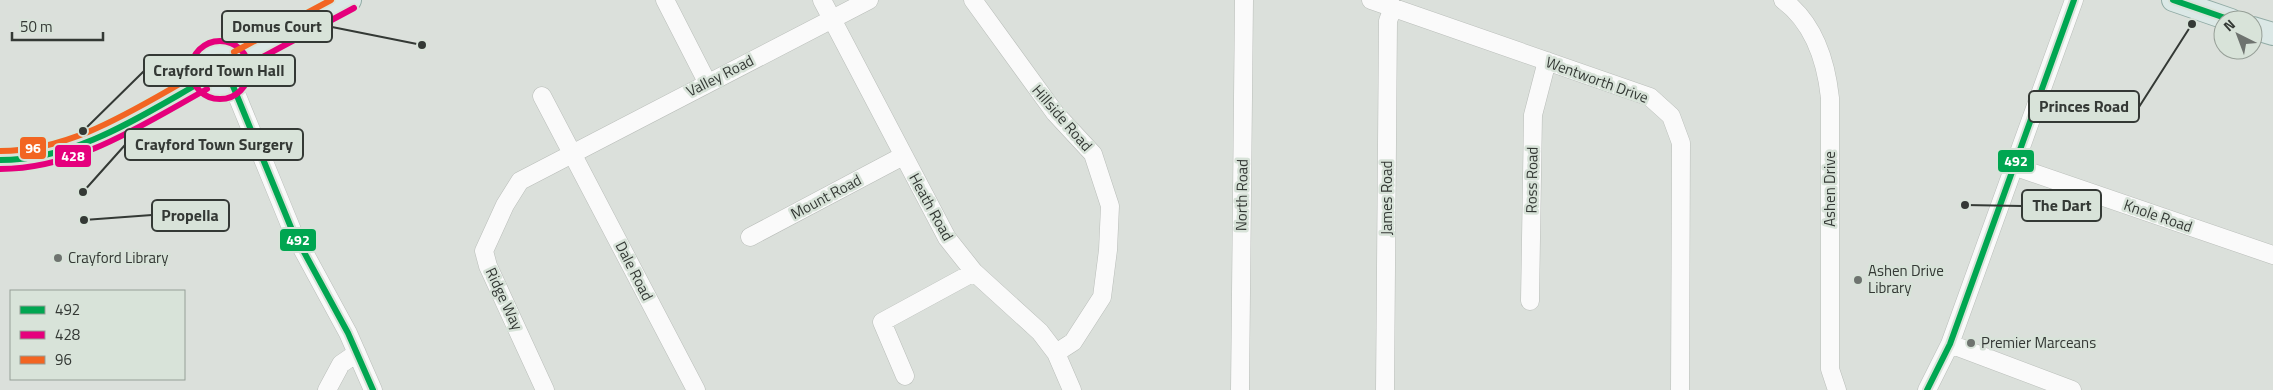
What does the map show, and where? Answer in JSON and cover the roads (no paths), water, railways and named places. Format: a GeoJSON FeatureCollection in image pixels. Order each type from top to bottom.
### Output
{"type":"FeatureCollection","features":[{"type":"Feature","properties":{"kind":"main road"},"geometry":{"type":"LineString","coordinates":[[238,60],[350,0]]}},
{"type":"Feature","properties":{"kind":"main road"},"geometry":{"type":"LineString","coordinates":[[2174,0],[2213,14]]}},
{"type":"Feature","properties":{"kind":"main road"},"geometry":{"type":"LineString","coordinates":[[226,50],[238,60],[240,74],[233,86],[226,90],[217,90],[209,87],[203,81],[200,65],[210,52],[226,50]]}},
{"type":"Feature","properties":{"kind":"main road"},"geometry":{"type":"LineString","coordinates":[[0,160],[35,158],[64,151],[101,135],[203,81]]}},
{"type":"Feature","properties":{"kind":"street"},"geometry":{"type":"LineString","coordinates":[[665,0],[707,82]]}},
{"type":"Feature","properties":{"kind":"street","name":"Heath Road"},"geometry":{"type":"LineString","coordinates":[[822,0],[946,238],[974,272],[1040,332],[1056,353],[1072,390]]}},
{"type":"Feature","properties":{"kind":"street","name":"Valley Road"},"geometry":{"type":"LineString","coordinates":[[572,152],[868,0]]}},
{"type":"Feature","properties":{"kind":"street","name":"Hillside Road"},"geometry":{"type":"LineString","coordinates":[[973,0],[1055,113],[1093,154],[1110,206],[1108,250],[1102,297],[1073,342],[1056,353]]}},
{"type":"Feature","properties":{"kind":"street","name":"North Road"},"geometry":{"type":"LineString","coordinates":[[1240,390],[1244,0]]}},
{"type":"Feature","properties":{"kind":"street","name":"Wentworth Drive"},"geometry":{"type":"LineString","coordinates":[[1371,0],[1650,97],[1671,116],[1682,144],[1680,390]]}},
{"type":"Feature","properties":{"kind":"street","name":"Ashen Drive"},"geometry":{"type":"LineString","coordinates":[[1783,0],[1800,16],[1812,35],[1828,75],[1830,98],[1830,369],[1837,390]]}},
{"type":"Feature","properties":{"kind":"street"},"geometry":{"type":"LineString","coordinates":[[1926,390],[1950,344],[2016,168],[2074,0]]}},
{"type":"Feature","properties":{"kind":"street","name":"James Road"},"geometry":{"type":"LineString","coordinates":[[1385,390],[1388,21],[1393,7]]}},
{"type":"Feature","properties":{"kind":"street","name":"Ross Road"},"geometry":{"type":"LineString","coordinates":[[1530,301],[1533,115],[1546,61]]}},
{"type":"Feature","properties":{"kind":"street"},"geometry":{"type":"LineString","coordinates":[[233,86],[292,230],[348,333],[373,390]]}},
{"type":"Feature","properties":{"kind":"street","name":"Dale Road"},"geometry":{"type":"LineString","coordinates":[[542,96],[696,390]]}},
{"type":"Feature","properties":{"kind":"street","name":"Ridge Way"},"geometry":{"type":"LineString","coordinates":[[545,390],[488,266],[484,251],[505,205],[520,181],[572,152]]}},
{"type":"Feature","properties":{"kind":"street","name":"Mount Road"},"geometry":{"type":"LineString","coordinates":[[750,237],[903,156]]}},
{"type":"Feature","properties":{"kind":"street","name":"Knole Road"},"geometry":{"type":"LineString","coordinates":[[2016,168],[2273,256]]}},
{"type":"Feature","properties":{"kind":"street"},"geometry":{"type":"LineString","coordinates":[[906,376],[882,322],[974,272]]}},
{"type":"Feature","properties":{"kind":"street"},"geometry":{"type":"LineString","coordinates":[[1950,344],[2072,390]]}},
{"type":"Feature","properties":{"kind":"street"},"geometry":{"type":"LineString","coordinates":[[327,390],[341,364],[357,353]]}},
{"type":"Feature","properties":{"kind":"place","name":"Princes Road"},"geometry":{"type":"Point","coordinates":[2192,24]}},
{"type":"Feature","properties":{"kind":"place","name":"Domus Court"},"geometry":{"type":"Point","coordinates":[422,45]}},
{"type":"Feature","properties":{"kind":"place","name":"Crayford Town Hall"},"geometry":{"type":"Point","coordinates":[83,131]}},
{"type":"Feature","properties":{"kind":"place","name":"Crayford Town Surgery"},"geometry":{"type":"Point","coordinates":[83,192]}},
{"type":"Feature","properties":{"kind":"place","name":"The Dart"},"geometry":{"type":"Point","coordinates":[1965,205]}},
{"type":"Feature","properties":{"kind":"place","name":"Propella"},"geometry":{"type":"Point","coordinates":[84,220]}},
{"type":"Feature","properties":{"kind":"place","name":"Crayford Library"},"geometry":{"type":"Point","coordinates":[58,258]}},
{"type":"Feature","properties":{"kind":"place","name":"Ashen Drive Library"},"geometry":{"type":"Point","coordinates":[1858,280]}},
{"type":"Feature","properties":{"kind":"place","name":"Premier Marceans"},"geometry":{"type":"Point","coordinates":[1971,343]}}]}
